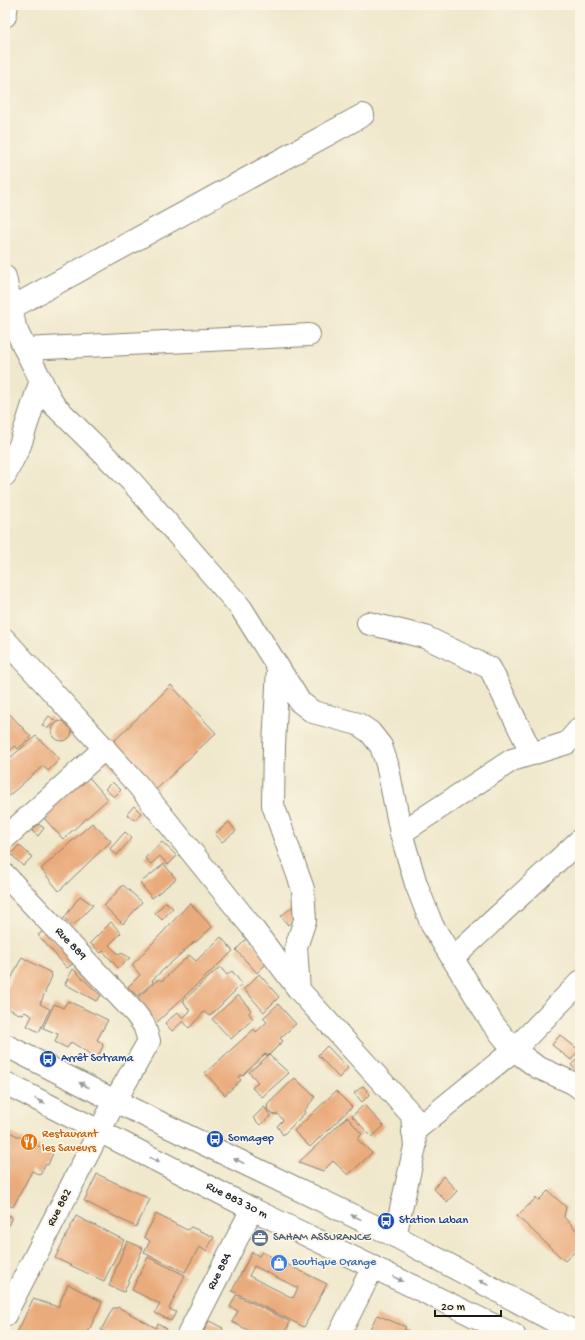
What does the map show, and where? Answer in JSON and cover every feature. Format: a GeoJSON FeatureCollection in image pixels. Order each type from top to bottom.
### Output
{"type":"FeatureCollection","features":[{"type":"Feature","properties":{"kind":"street"},"geometry":{"type":"LineString","coordinates":[[5,16],[7,5]]}},
{"type":"Feature","properties":{"kind":"street"},"geometry":{"type":"LineString","coordinates":[[11,308],[364,115]]}},
{"type":"Feature","properties":{"kind":"street"},"geometry":{"type":"LineString","coordinates":[[5,277],[15,327],[53,404],[131,481],[241,608],[300,702],[313,712],[358,724],[370,732],[381,746],[387,764],[401,833],[416,884],[432,925],[493,1024],[514,1050],[538,1067],[573,1083],[580,1088]]}},
{"type":"Feature","properties":{"kind":"street"},"geometry":{"type":"LineString","coordinates":[[25,349],[309,335]]}},
{"type":"Feature","properties":{"kind":"street"},"geometry":{"type":"LineString","coordinates":[[5,475],[20,445],[41,380]]}},
{"type":"Feature","properties":{"kind":"street"},"geometry":{"type":"LineString","coordinates":[[368,623],[425,637],[490,668],[532,754]]}},
{"type":"Feature","properties":{"kind":"street"},"geometry":{"type":"LineString","coordinates":[[5,640],[142,790],[251,926],[299,990],[412,1115],[415,1147],[395,1236]]}},
{"type":"Feature","properties":{"kind":"street"},"geometry":{"type":"LineString","coordinates":[[278,667],[273,805],[304,889],[305,920],[296,947],[299,990]]}},
{"type":"Feature","properties":{"kind":"street"},"geometry":{"type":"LineString","coordinates":[[401,833],[512,760],[576,742]]}},
{"type":"Feature","properties":{"kind":"street"},"geometry":{"type":"LineString","coordinates":[[5,838],[105,748]]}},
{"type":"Feature","properties":{"kind":"street"},"geometry":{"type":"LineString","coordinates":[[453,958],[580,840]]}},
{"type":"Feature","properties":{"kind":"street","name":"Rue 889"},"geometry":{"type":"LineString","coordinates":[[5,875],[135,1013],[144,1026],[149,1041],[115,1101]]}},
{"type":"Feature","properties":{"kind":"street"},"geometry":{"type":"LineString","coordinates":[[413,1132],[514,1050],[580,982]]}},
{"type":"Feature","properties":{"kind":"street"},"geometry":{"type":"LineString","coordinates":[[5,1045],[115,1101],[395,1236],[580,1335]]}},
{"type":"Feature","properties":{"kind":"street","name":"Rue 883 30 m"},"geometry":{"type":"LineString","coordinates":[[5,1083],[252,1209],[514,1335]]}},
{"type":"Feature","properties":{"kind":"street","name":"Rue 882"},"geometry":{"type":"LineString","coordinates":[[5,1315],[10,1293],[115,1101]]}},
{"type":"Feature","properties":{"kind":"street","name":"Rue 884"},"geometry":{"type":"LineString","coordinates":[[188,1335],[252,1209]]}},
{"type":"Feature","properties":{"kind":"street"},"geometry":{"type":"LineString","coordinates":[[339,1335],[372,1267]]}},
{"type":"Feature","properties":{"kind":"building"},"geometry":{"type":"Polygon","coordinates":[[[171,685],[216,733],[145,800],[99,756],[171,685]]]}},
{"type":"Feature","properties":{"kind":"building"},"geometry":{"type":"Polygon","coordinates":[[[9,713],[31,737],[18,749],[15,746],[5,755],[5,717],[9,713]]]}},
{"type":"Feature","properties":{"kind":"building"},"geometry":{"type":"Polygon","coordinates":[[[49,716],[55,721],[47,729],[42,725],[49,716]]]}},
{"type":"Feature","properties":{"kind":"building"},"geometry":{"type":"Polygon","coordinates":[[[62,721],[69,724],[72,731],[69,738],[62,741],[55,738],[52,731],[55,724],[62,721]]]}},
{"type":"Feature","properties":{"kind":"building"},"geometry":{"type":"Polygon","coordinates":[[[36,736],[60,759],[48,771],[43,766],[5,799],[5,762],[36,736]]]}},
{"type":"Feature","properties":{"kind":"building"},"geometry":{"type":"Polygon","coordinates":[[[87,775],[108,799],[63,839],[42,816],[87,775]]]}},
{"type":"Feature","properties":{"kind":"building"},"geometry":{"type":"Polygon","coordinates":[[[112,782],[121,790],[114,797],[105,789],[112,782]]]}},
{"type":"Feature","properties":{"kind":"building"},"geometry":{"type":"Polygon","coordinates":[[[134,806],[141,813],[134,820],[127,814],[134,806]]]}},
{"type":"Feature","properties":{"kind":"building"},"geometry":{"type":"Polygon","coordinates":[[[229,822],[236,831],[222,842],[215,834],[229,822]]]}},
{"type":"Feature","properties":{"kind":"building"},"geometry":{"type":"Polygon","coordinates":[[[92,823],[111,841],[59,891],[41,869],[92,823]]]}},
{"type":"Feature","properties":{"kind":"building"},"geometry":{"type":"Polygon","coordinates":[[[38,824],[44,828],[38,836],[32,831],[38,824]]]}},
{"type":"Feature","properties":{"kind":"building"},"geometry":{"type":"Polygon","coordinates":[[[125,832],[132,838],[117,855],[110,849],[125,832]]]}},
{"type":"Feature","properties":{"kind":"building"},"geometry":{"type":"Polygon","coordinates":[[[162,842],[177,856],[168,865],[160,856],[151,864],[145,858],[162,842]]]}},
{"type":"Feature","properties":{"kind":"building"},"geometry":{"type":"Polygon","coordinates":[[[19,845],[32,857],[23,866],[11,854],[19,845]]]}},
{"type":"Feature","properties":{"kind":"building"},"geometry":{"type":"Polygon","coordinates":[[[164,864],[176,879],[152,898],[140,883],[164,864]]]}},
{"type":"Feature","properties":{"kind":"building"},"geometry":{"type":"Polygon","coordinates":[[[123,885],[142,902],[123,924],[104,906],[123,885]]]}},
{"type":"Feature","properties":{"kind":"building"},"geometry":{"type":"Polygon","coordinates":[[[80,896],[93,905],[73,926],[64,918],[80,896]]]}},
{"type":"Feature","properties":{"kind":"building"},"geometry":{"type":"Polygon","coordinates":[[[166,902],[173,908],[162,920],[155,913],[166,902]]]}},
{"type":"Feature","properties":{"kind":"building"},"geometry":{"type":"Polygon","coordinates":[[[190,903],[212,927],[152,980],[153,983],[137,996],[128,987],[140,975],[132,965],[190,903]]]}},
{"type":"Feature","properties":{"kind":"building"},"geometry":{"type":"Polygon","coordinates":[[[296,904],[302,915],[288,925],[281,916],[296,904]]]}},
{"type":"Feature","properties":{"kind":"building"},"geometry":{"type":"Polygon","coordinates":[[[111,922],[121,933],[109,945],[119,955],[122,953],[130,958],[118,968],[103,951],[101,953],[90,943],[111,922]]]}},
{"type":"Feature","properties":{"kind":"building"},"geometry":{"type":"Polygon","coordinates":[[[45,930],[74,963],[67,968],[38,935],[45,930]]]}},
{"type":"Feature","properties":{"kind":"building"},"geometry":{"type":"Polygon","coordinates":[[[221,937],[233,951],[156,1023],[136,999],[159,979],[162,981],[189,955],[196,961],[221,937]]]}},
{"type":"Feature","properties":{"kind":"building"},"geometry":{"type":"Polygon","coordinates":[[[247,938],[269,961],[257,973],[236,950],[247,938]]]}},
{"type":"Feature","properties":{"kind":"building"},"geometry":{"type":"Polygon","coordinates":[[[22,957],[51,973],[52,976],[40,1004],[50,1009],[39,1032],[27,1026],[32,1016],[25,1012],[23,1014],[19,1014],[9,1009],[5,1002],[5,991],[22,957]]]}},
{"type":"Feature","properties":{"kind":"building"},"geometry":{"type":"Polygon","coordinates":[[[220,967],[227,975],[232,971],[242,984],[210,1016],[204,1012],[189,1028],[183,1021],[172,1031],[165,1023],[178,1012],[183,1018],[190,1011],[183,1001],[220,967]]]}},
{"type":"Feature","properties":{"kind":"building"},"geometry":{"type":"Polygon","coordinates":[[[73,969],[101,996],[96,1001],[65,984],[73,969]]]}},
{"type":"Feature","properties":{"kind":"building"},"geometry":{"type":"Polygon","coordinates":[[[259,974],[279,997],[264,1012],[244,989],[259,974]]]}},
{"type":"Feature","properties":{"kind":"building"},"geometry":{"type":"Polygon","coordinates":[[[238,995],[251,1010],[249,1013],[253,1019],[231,1039],[212,1019],[238,995]]]}},
{"type":"Feature","properties":{"kind":"building"},"geometry":{"type":"Polygon","coordinates":[[[68,1001],[108,1020],[97,1040],[102,1043],[103,1046],[96,1060],[89,1057],[90,1054],[71,1042],[67,1048],[55,1042],[58,1034],[43,1028],[54,1004],[63,1008],[68,1001]]]}},
{"type":"Feature","properties":{"kind":"building"},"geometry":{"type":"Polygon","coordinates":[[[278,1004],[296,1024],[280,1038],[283,1041],[268,1056],[265,1054],[242,1076],[240,1075],[238,1077],[241,1080],[225,1095],[205,1073],[254,1029],[256,1032],[267,1022],[263,1018],[278,1004]]]}},
{"type":"Feature","properties":{"kind":"building"},"geometry":{"type":"Polygon","coordinates":[[[560,1035],[579,1050],[571,1060],[552,1045],[560,1035]]]}},
{"type":"Feature","properties":{"kind":"building"},"geometry":{"type":"Polygon","coordinates":[[[327,1046],[348,1068],[339,1078],[318,1055],[327,1046]]]}},
{"type":"Feature","properties":{"kind":"building"},"geometry":{"type":"Polygon","coordinates":[[[269,1055],[289,1073],[262,1097],[252,1088],[258,1082],[249,1072],[269,1055]]]}},
{"type":"Feature","properties":{"kind":"building"},"geometry":{"type":"Polygon","coordinates":[[[580,1056],[580,1072],[579,1073],[571,1065],[580,1056]]]}},
{"type":"Feature","properties":{"kind":"building"},"geometry":{"type":"Polygon","coordinates":[[[295,1078],[315,1097],[304,1111],[305,1113],[283,1135],[277,1126],[283,1120],[278,1114],[274,1115],[267,1109],[268,1104],[295,1078]]]}},
{"type":"Feature","properties":{"kind":"building"},"geometry":{"type":"Polygon","coordinates":[[[363,1086],[370,1094],[362,1102],[354,1093],[363,1086]]]}},
{"type":"Feature","properties":{"kind":"building"},"geometry":{"type":"Polygon","coordinates":[[[336,1091],[352,1107],[310,1147],[294,1131],[336,1091]]]}},
{"type":"Feature","properties":{"kind":"building"},"geometry":{"type":"Polygon","coordinates":[[[364,1105],[384,1126],[372,1137],[352,1116],[364,1105]]]}},
{"type":"Feature","properties":{"kind":"building"},"geometry":{"type":"Polygon","coordinates":[[[264,1107],[271,1116],[260,1125],[253,1118],[264,1107]]]}},
{"type":"Feature","properties":{"kind":"building"},"geometry":{"type":"Polygon","coordinates":[[[347,1117],[362,1134],[357,1139],[372,1153],[348,1175],[333,1161],[323,1171],[299,1162],[347,1117]]]}},
{"type":"Feature","properties":{"kind":"building"},"geometry":{"type":"Polygon","coordinates":[[[7,1131],[53,1153],[48,1165],[46,1164],[40,1175],[32,1171],[13,1207],[5,1204],[5,1135],[7,1131]]]}},
{"type":"Feature","properties":{"kind":"building"},"geometry":{"type":"Polygon","coordinates":[[[97,1174],[150,1199],[136,1227],[84,1201],[97,1174]]]}},
{"type":"Feature","properties":{"kind":"building"},"geometry":{"type":"Polygon","coordinates":[[[443,1176],[457,1191],[447,1202],[434,1189],[443,1176]]]}},
{"type":"Feature","properties":{"kind":"building"},"geometry":{"type":"Polygon","coordinates":[[[548,1191],[566,1207],[564,1217],[580,1234],[580,1247],[565,1261],[517,1216],[536,1198],[539,1200],[548,1191]]]}},
{"type":"Feature","properties":{"kind":"building"},"geometry":{"type":"Polygon","coordinates":[[[5,1213],[12,1217],[5,1233],[5,1213]]]}},
{"type":"Feature","properties":{"kind":"building"},"geometry":{"type":"Polygon","coordinates":[[[156,1214],[187,1230],[191,1227],[214,1237],[206,1251],[199,1247],[185,1272],[144,1253],[150,1241],[144,1237],[156,1214]]]}},
{"type":"Feature","properties":{"kind":"building"},"geometry":{"type":"Polygon","coordinates":[[[76,1216],[124,1240],[104,1281],[55,1258],[76,1216]]]}},
{"type":"Feature","properties":{"kind":"building"},"geometry":{"type":"Polygon","coordinates":[[[127,1241],[143,1248],[124,1292],[109,1286],[127,1241]]]}},
{"type":"Feature","properties":{"kind":"building"},"geometry":{"type":"Polygon","coordinates":[[[252,1252],[259,1256],[262,1252],[327,1284],[304,1327],[232,1291],[252,1252]],[[254,1266],[249,1276],[293,1298],[298,1288],[254,1266]]]}},
{"type":"Feature","properties":{"kind":"building"},"geometry":{"type":"Polygon","coordinates":[[[148,1257],[185,1275],[169,1309],[176,1312],[171,1321],[155,1313],[160,1304],[132,1290],[148,1257]]]}},
{"type":"Feature","properties":{"kind":"building"},"geometry":{"type":"Polygon","coordinates":[[[68,1284],[102,1302],[87,1335],[16,1335],[33,1299],[58,1307],[68,1284]]]}},
{"type":"Feature","properties":{"kind":"building"},"geometry":{"type":"Polygon","coordinates":[[[236,1295],[290,1322],[284,1335],[251,1335],[252,1332],[232,1322],[238,1311],[230,1307],[236,1295]]]}},
{"type":"Feature","properties":{"kind":"building"},"geometry":{"type":"Polygon","coordinates":[[[118,1307],[156,1328],[158,1323],[167,1329],[163,1335],[112,1335],[101,1330],[113,1308],[118,1307]]]}},
{"type":"Feature","properties":{"kind":"building"},"geometry":{"type":"Polygon","coordinates":[[[377,1315],[406,1327],[404,1329],[419,1335],[367,1335],[377,1315]]]}},
{"type":"Feature","properties":{"kind":"building"},"geometry":{"type":"Polygon","coordinates":[[[209,1321],[223,1328],[220,1335],[202,1335],[209,1321]]]}},
{"type":"Feature","properties":{"kind":"place","name":"Arrêt Sotrama"},"geometry":{"type":"Point","coordinates":[48,1059]}},
{"type":"Feature","properties":{"kind":"place","name":"Somagep"},"geometry":{"type":"Point","coordinates":[215,1139]}},
{"type":"Feature","properties":{"kind":"place","name":"Restaurant les Saveurs"},"geometry":{"type":"Point","coordinates":[29,1142]}},
{"type":"Feature","properties":{"kind":"place","name":"Station Laban"},"geometry":{"type":"Point","coordinates":[386,1221]}},
{"type":"Feature","properties":{"kind":"place","name":"SAHAM ASSURANCE"},"geometry":{"type":"Point","coordinates":[260,1238]}},
{"type":"Feature","properties":{"kind":"place","name":"Boutique Orange"},"geometry":{"type":"Point","coordinates":[279,1263]}}]}
